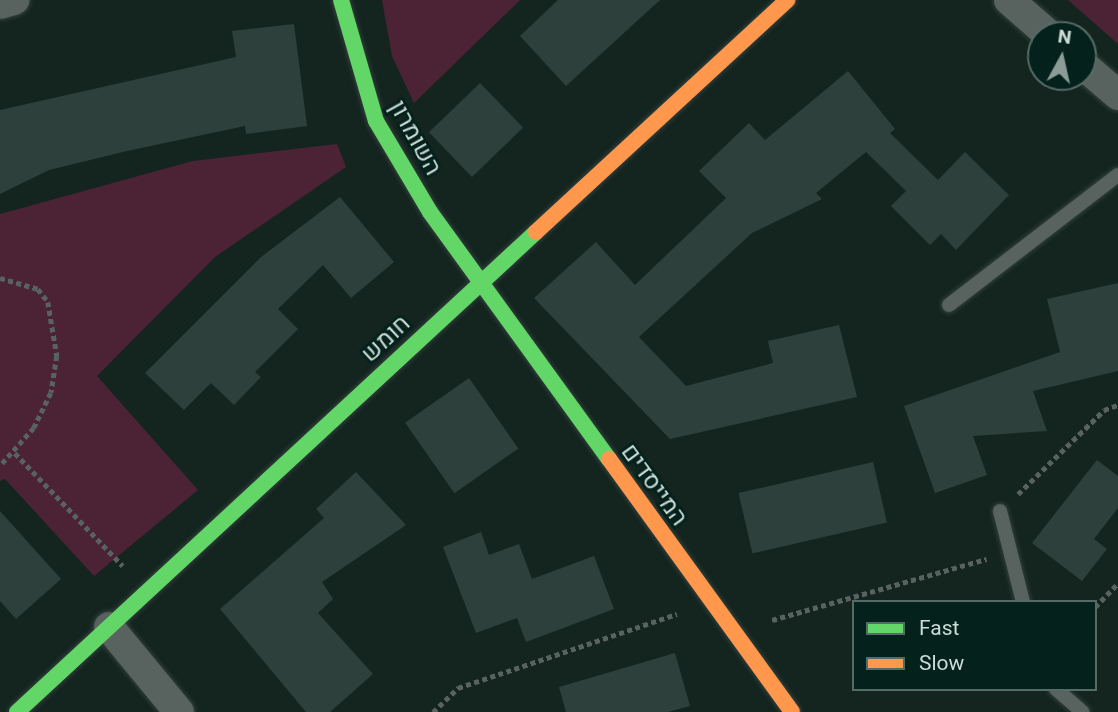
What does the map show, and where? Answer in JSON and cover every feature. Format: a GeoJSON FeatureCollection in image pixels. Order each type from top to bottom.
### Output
{"type":"FeatureCollection","features":[{"type":"Feature","properties":{"kind":"street"},"geometry":{"type":"LineString","coordinates":[[0,4],[14,0]]}},
{"type":"Feature","properties":{"kind":"street","name":"השומרון"},"geometry":{"type":"LineString","coordinates":[[341,0],[376,121],[480,284]]}},
{"type":"Feature","properties":{"kind":"street","name":"חומש"},"geometry":{"type":"LineString","coordinates":[[17,712],[787,0]]}},
{"type":"Feature","properties":{"kind":"street"},"geometry":{"type":"LineString","coordinates":[[1009,0],[1033,21]]}},
{"type":"Feature","properties":{"kind":"street"},"geometry":{"type":"LineString","coordinates":[[1097,77],[1118,95]]}},
{"type":"Feature","properties":{"kind":"street","name":"המייסדים"},"geometry":{"type":"LineString","coordinates":[[480,284],[792,712]]}},
{"type":"Feature","properties":{"kind":"street"},"geometry":{"type":"LineString","coordinates":[[109,627],[179,712]]}},
{"type":"Feature","properties":{"kind":"lane"},"geometry":{"type":"LineString","coordinates":[[950,305],[1118,176]]}},
{"type":"Feature","properties":{"kind":"lane"},"geometry":{"type":"LineString","coordinates":[[1000,512],[1022,600]]}},
{"type":"Feature","properties":{"kind":"lane"},"geometry":{"type":"LineString","coordinates":[[1058,691],[1082,712]]}},
{"type":"Feature","properties":{"kind":"path"},"geometry":{"type":"LineString","coordinates":[[0,278],[38,289],[48,302],[57,356],[51,393],[15,453],[0,466]]}},
{"type":"Feature","properties":{"kind":"path"},"geometry":{"type":"LineString","coordinates":[[1000,512],[1104,410],[1118,405]]}},
{"type":"Feature","properties":{"kind":"path"},"geometry":{"type":"LineString","coordinates":[[15,453],[147,591]]}},
{"type":"Feature","properties":{"kind":"path"},"geometry":{"type":"LineString","coordinates":[[733,631],[1010,552]]}},
{"type":"Feature","properties":{"kind":"path"},"geometry":{"type":"LineString","coordinates":[[1097,605],[1118,583]]}},
{"type":"Feature","properties":{"kind":"path"},"geometry":{"type":"LineString","coordinates":[[433,712],[458,688],[712,603]]}},
{"type":"Feature","properties":{"kind":"shaded area"},"geometry":{"type":"Polygon","coordinates":[[[382,0],[520,0],[414,103],[392,56],[382,0]]]}},
{"type":"Feature","properties":{"kind":"shaded area"},"geometry":{"type":"Polygon","coordinates":[[[1068,0],[1118,0],[1118,44],[1097,26],[1097,21],[1092,21],[1068,0]]]}},
{"type":"Feature","properties":{"kind":"shaded area"},"geometry":{"type":"Polygon","coordinates":[[[337,144],[346,167],[215,257],[97,376],[198,490],[94,576],[5,479],[0,481],[0,214],[193,161],[337,144]]]}},
{"type":"Feature","properties":{"kind":"building"},"geometry":{"type":"Polygon","coordinates":[[[558,0],[660,0],[566,86],[520,36],[558,0]]]}},
{"type":"Feature","properties":{"kind":"building"},"geometry":{"type":"Polygon","coordinates":[[[294,24],[307,126],[246,134],[245,126],[127,151],[49,170],[0,194],[0,110],[236,57],[232,31],[294,24]]]}},
{"type":"Feature","properties":{"kind":"building"},"geometry":{"type":"Polygon","coordinates":[[[848,71],[895,129],[890,133],[938,180],[965,152],[1009,195],[956,250],[941,234],[930,245],[891,206],[906,191],[866,152],[816,193],[822,199],[752,233],[639,337],[686,386],[773,363],[768,341],[839,325],[857,397],[670,439],[534,298],[596,242],[635,285],[726,198],[699,171],[749,123],[765,140],[848,71]]]}},
{"type":"Feature","properties":{"kind":"building"},"geometry":{"type":"Polygon","coordinates":[[[480,83],[523,128],[472,177],[429,132],[480,83]]]}},
{"type":"Feature","properties":{"kind":"building"},"geometry":{"type":"Polygon","coordinates":[[[340,197],[394,262],[351,298],[323,265],[278,309],[298,329],[255,372],[261,377],[234,405],[211,383],[184,410],[145,373],[261,257],[340,197]]]}},
{"type":"Feature","properties":{"kind":"building"},"geometry":{"type":"Polygon","coordinates":[[[1118,283],[1118,371],[1033,391],[1047,431],[973,436],[987,475],[935,493],[904,406],[1060,352],[1047,299],[1118,283]]]}},
{"type":"Feature","properties":{"kind":"building"},"geometry":{"type":"Polygon","coordinates":[[[469,378],[518,448],[454,493],[405,423],[469,378]]]}},
{"type":"Feature","properties":{"kind":"building"},"geometry":{"type":"Polygon","coordinates":[[[1097,460],[1118,476],[1118,508],[1094,539],[1107,549],[1082,581],[1032,543],[1097,460]]]}},
{"type":"Feature","properties":{"kind":"building"},"geometry":{"type":"Polygon","coordinates":[[[873,462],[887,522],[752,553],[739,493],[873,462]]]}},
{"type":"Feature","properties":{"kind":"building"},"geometry":{"type":"Polygon","coordinates":[[[356,472],[406,525],[322,582],[333,599],[318,613],[373,674],[330,712],[306,712],[220,609],[324,518],[316,509],[356,472]]]}},
{"type":"Feature","properties":{"kind":"building"},"geometry":{"type":"Polygon","coordinates":[[[0,511],[61,579],[16,619],[0,601],[0,511]]]}},
{"type":"Feature","properties":{"kind":"building"},"geometry":{"type":"Polygon","coordinates":[[[481,532],[489,555],[519,544],[532,579],[594,556],[614,609],[526,642],[517,618],[476,633],[443,547],[481,532]]]}},
{"type":"Feature","properties":{"kind":"building"},"geometry":{"type":"Polygon","coordinates":[[[675,653],[690,706],[668,712],[566,712],[559,687],[675,653]]]}},
{"type":"Feature","properties":{"kind":"traffic: fast"},"geometry":{"type":"LineString","coordinates":[[341,0],[376,121],[430,212],[609,459]]}},
{"type":"Feature","properties":{"kind":"traffic: fast"},"geometry":{"type":"LineString","coordinates":[[17,712],[536,232]]}},
{"type":"Feature","properties":{"kind":"traffic: slow"},"geometry":{"type":"LineString","coordinates":[[536,232],[787,0]]}},
{"type":"Feature","properties":{"kind":"traffic: slow"},"geometry":{"type":"LineString","coordinates":[[609,459],[792,712]]}}]}
